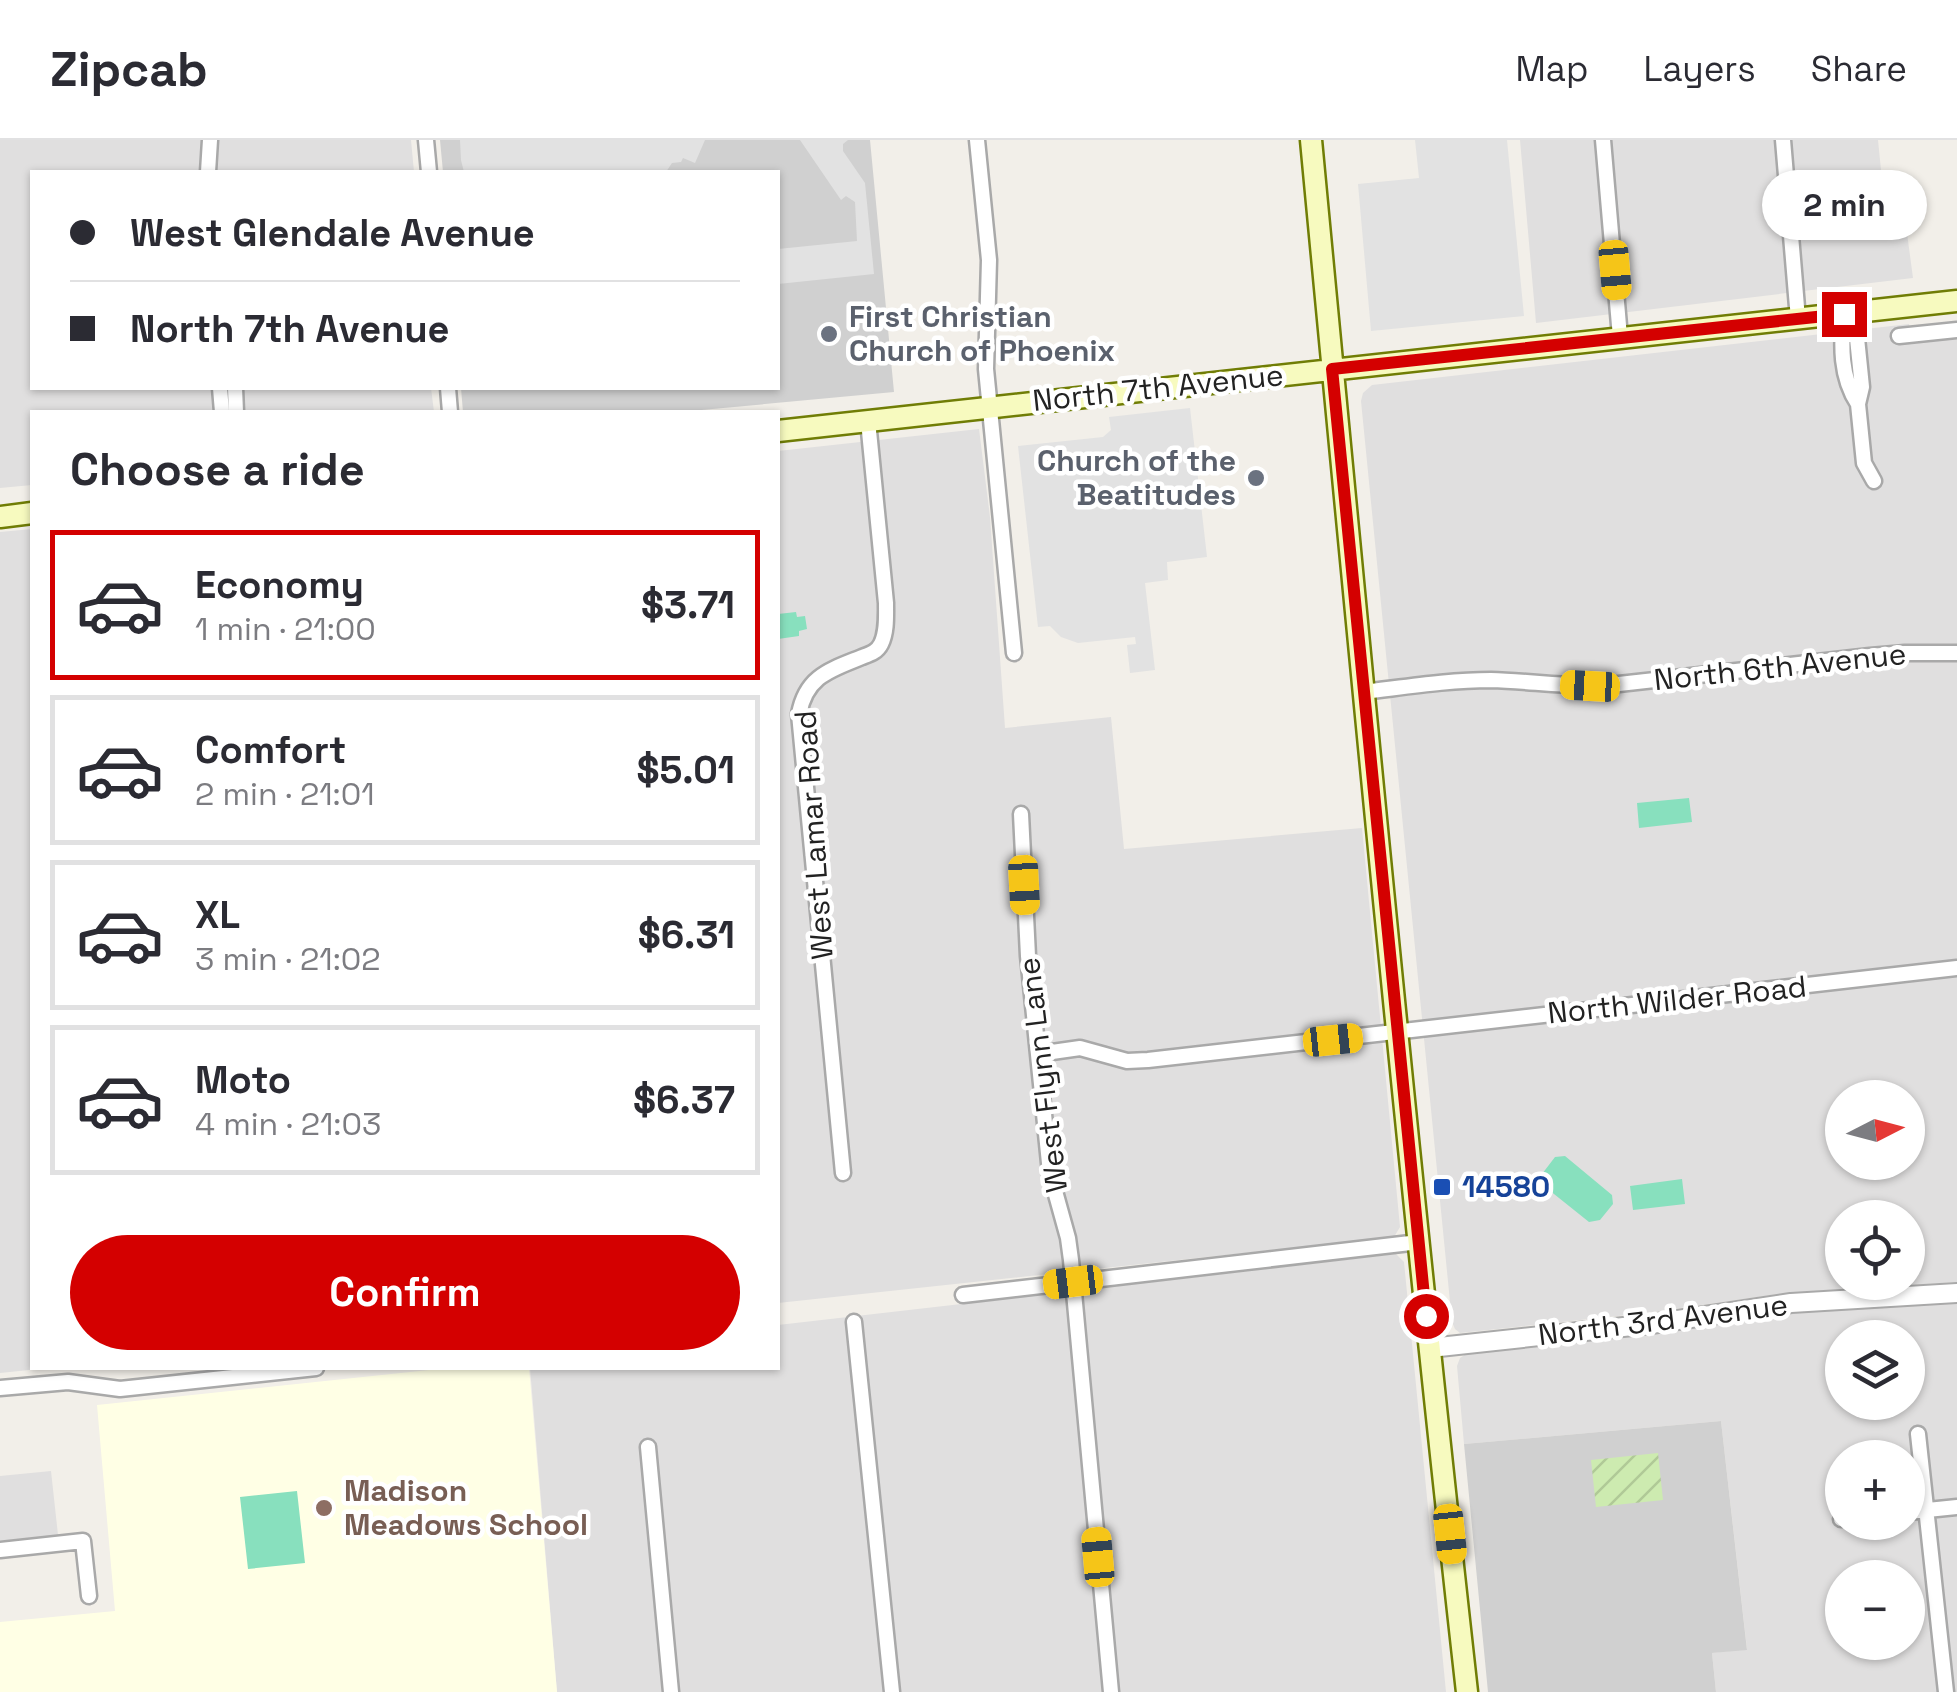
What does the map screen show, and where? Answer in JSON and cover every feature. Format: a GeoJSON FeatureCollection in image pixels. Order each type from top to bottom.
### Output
{"type":"FeatureCollection","features":[{"type":"Feature","properties":{"kind":"main road"},"geometry":{"type":"LineString","coordinates":[[1311,140],[1467,1692]]}},
{"type":"Feature","properties":{"kind":"main road","name":"North 7th Avenue"},"geometry":{"type":"LineString","coordinates":[[780,431],[1957,301]]}},
{"type":"Feature","properties":{"kind":"main road"},"geometry":{"type":"LineString","coordinates":[[0,516],[30,513]]}},
{"type":"Feature","properties":{"kind":"street"},"geometry":{"type":"LineString","coordinates":[[208,170],[210,140]]}},
{"type":"Feature","properties":{"kind":"street"},"geometry":{"type":"LineString","coordinates":[[426,140],[429,170]]}},
{"type":"Feature","properties":{"kind":"street"},"geometry":{"type":"LineString","coordinates":[[977,140],[989,260],[986,369],[1014,653]]}},
{"type":"Feature","properties":{"kind":"street"},"geometry":{"type":"LineString","coordinates":[[1603,140],[1620,338]]}},
{"type":"Feature","properties":{"kind":"street"},"geometry":{"type":"LineString","coordinates":[[1783,140],[1798,318]]}},
{"type":"Feature","properties":{"kind":"street"},"geometry":{"type":"LineString","coordinates":[[1844,314],[1857,338],[1864,463],[1874,481]]}},
{"type":"Feature","properties":{"kind":"street"},"geometry":{"type":"LineString","coordinates":[[1900,336],[1957,330]]}},
{"type":"Feature","properties":{"kind":"street","name":"West Lamar Road"},"geometry":{"type":"LineString","coordinates":[[843,1174],[799,714],[805,694],[815,680],[876,650],[885,632],[886,603],[868,421]]}},
{"type":"Feature","properties":{"kind":"street","name":"North 6th Avenue"},"geometry":{"type":"LineString","coordinates":[[1364,692],[1458,681],[1610,685],[1870,656],[1957,653]]}},
{"type":"Feature","properties":{"kind":"street","name":"West Flynn Lane"},"geometry":{"type":"LineString","coordinates":[[1021,814],[1028,956],[1050,1173],[1068,1238],[1111,1692]]}},
{"type":"Feature","properties":{"kind":"street","name":"North Wilder Road"},"geometry":{"type":"LineString","coordinates":[[1038,1054],[1080,1048],[1127,1061],[1148,1060],[1957,968]]}},
{"type":"Feature","properties":{"kind":"street"},"geometry":{"type":"LineString","coordinates":[[963,1295],[1419,1242]]}},
{"type":"Feature","properties":{"kind":"street","name":"North 3rd Avenue"},"geometry":{"type":"LineString","coordinates":[[1430,1348],[1651,1324],[1791,1303],[1957,1293]]}},
{"type":"Feature","properties":{"kind":"street"},"geometry":{"type":"LineString","coordinates":[[854,1322],[892,1692]]}},
{"type":"Feature","properties":{"kind":"street"},"geometry":{"type":"LineString","coordinates":[[0,1388],[68,1382],[120,1389],[297,1370]]}},
{"type":"Feature","properties":{"kind":"street"},"geometry":{"type":"LineString","coordinates":[[1918,1434],[1946,1692]]}},
{"type":"Feature","properties":{"kind":"street"},"geometry":{"type":"LineString","coordinates":[[648,1447],[671,1692]]}},
{"type":"Feature","properties":{"kind":"street"},"geometry":{"type":"LineString","coordinates":[[1926,1510],[1957,1507]]}},
{"type":"Feature","properties":{"kind":"street"},"geometry":{"type":"LineString","coordinates":[[0,1550],[84,1541],[89,1596]]}},
{"type":"Feature","properties":{"kind":"shaded area"},"geometry":{"type":"Polygon","coordinates":[[[0,140],[411,140],[414,170],[30,170],[30,390],[431,390],[434,410],[30,410],[30,485],[0,488],[0,140]]]}},
{"type":"Feature","properties":{"kind":"shaded area"},"geometry":{"type":"Polygon","coordinates":[[[440,140],[870,140],[894,392],[701,410],[463,410],[461,390],[780,390],[780,170],[443,170],[440,140]]]}},
{"type":"Feature","properties":{"kind":"shaded area"},"geometry":{"type":"Polygon","coordinates":[[[460,140],[705,140],[695,163],[683,158],[667,170],[464,170],[460,140]]]}},
{"type":"Feature","properties":{"kind":"shaded area"},"geometry":{"type":"Polygon","coordinates":[[[800,140],[848,140],[843,151],[865,183],[874,274],[780,284],[780,249],[857,241],[855,202],[846,196],[841,200],[800,140]]]}},
{"type":"Feature","properties":{"kind":"shaded area"},"geometry":{"type":"Polygon","coordinates":[[[1415,140],[1507,140],[1524,316],[1371,331],[1358,184],[1419,178],[1415,140]]]}},
{"type":"Feature","properties":{"kind":"shaded area"},"geometry":{"type":"Polygon","coordinates":[[[1520,140],[1878,140],[1886,220],[1905,218],[1913,278],[1536,323],[1520,140]]]}},
{"type":"Feature","properties":{"kind":"shaded area"},"geometry":{"type":"Polygon","coordinates":[[[1909,324],[1912,342],[1957,337],[1957,1282],[1925,1284],[1925,1200],[1825,1200],[1825,1290],[1460,1333],[1455,1329],[1363,393],[1372,385],[1909,324]]]}},
{"type":"Feature","properties":{"kind":"shaded area"},"geometry":{"type":"Polygon","coordinates":[[[1190,408],[1207,557],[1167,562],[1168,580],[1145,583],[1155,670],[1130,673],[1127,645],[1136,644],[1135,637],[1078,643],[1061,637],[1050,626],[1038,627],[1018,446],[1103,437],[1111,430],[1109,417],[1190,408]]]}},
{"type":"Feature","properties":{"kind":"shaded area"},"geometry":{"type":"Polygon","coordinates":[[[979,429],[990,517],[1005,728],[1111,717],[1124,849],[1362,828],[1400,1227],[1394,1237],[780,1303],[780,451],[979,429]]]}},
{"type":"Feature","properties":{"kind":"shaded area"},"geometry":{"type":"Polygon","coordinates":[[[30,529],[30,1370],[0,1373],[0,532],[30,529]]]}},
{"type":"Feature","properties":{"kind":"shaded area"},"geometry":{"type":"Polygon","coordinates":[[[1396,1254],[1404,1262],[1446,1692],[557,1692],[530,1370],[780,1370],[780,1325],[1396,1254]]]}},
{"type":"Feature","properties":{"kind":"shaded area"},"geometry":{"type":"Polygon","coordinates":[[[1957,1302],[1957,1692],[1716,1692],[1712,1653],[1747,1649],[1721,1421],[1464,1444],[1457,1366],[1466,1354],[1670,1331],[1763,1315],[1957,1302]]]}},
{"type":"Feature","properties":{"kind":"shaded area","name":"Madison Meadows School"},"geometry":{"type":"Polygon","coordinates":[[[429,1370],[529,1370],[557,1692],[0,1692],[0,1622],[115,1611],[97,1405],[429,1370]]]}},
{"type":"Feature","properties":{"kind":"shaded area"},"geometry":{"type":"Polygon","coordinates":[[[1721,1421],[1747,1650],[1712,1653],[1716,1692],[1488,1692],[1464,1444],[1721,1421]]]}},
{"type":"Feature","properties":{"kind":"shaded area"},"geometry":{"type":"Polygon","coordinates":[[[51,1471],[58,1535],[0,1541],[0,1476],[51,1471]]]}},
{"type":"Feature","properties":{"kind":"green space"},"geometry":{"type":"Polygon","coordinates":[[[796,612],[797,617],[805,616],[807,629],[799,631],[799,636],[780,639],[780,614],[796,612]]]}},
{"type":"Feature","properties":{"kind":"green space"},"geometry":{"type":"Polygon","coordinates":[[[1689,798],[1692,822],[1639,828],[1637,803],[1689,798]]]}},
{"type":"Feature","properties":{"kind":"green space"},"geometry":{"type":"Polygon","coordinates":[[[1565,1156],[1612,1195],[1613,1204],[1600,1220],[1589,1222],[1544,1186],[1542,1174],[1555,1157],[1565,1156]]]}},
{"type":"Feature","properties":{"kind":"green space"},"geometry":{"type":"Polygon","coordinates":[[[1682,1179],[1685,1204],[1633,1210],[1630,1186],[1682,1179]]]}},
{"type":"Feature","properties":{"kind":"green space"},"geometry":{"type":"Polygon","coordinates":[[[1658,1453],[1663,1500],[1596,1507],[1591,1460],[1658,1453]]]}},
{"type":"Feature","properties":{"kind":"green space"},"geometry":{"type":"Polygon","coordinates":[[[297,1491],[305,1563],[248,1569],[240,1497],[297,1491]]]}},
{"type":"Feature","properties":{"kind":"place","name":"First Christian Church of Phoenix"},"geometry":{"type":"Point","coordinates":[829,334]}},
{"type":"Feature","properties":{"kind":"place","name":"Church of the Beatitudes"},"geometry":{"type":"Point","coordinates":[1256,478]}},
{"type":"Feature","properties":{"kind":"place","name":"14580"},"geometry":{"type":"Point","coordinates":[1442,1187]}},
{"type":"Feature","properties":{"kind":"place","name":"Madison Meadows School"},"geometry":{"type":"Point","coordinates":[324,1508]}},
{"type":"Feature","properties":{"kind":"route"},"geometry":{"type":"LineString","coordinates":[[1426,1316],[1332,369],[1844,314]]}}]}
